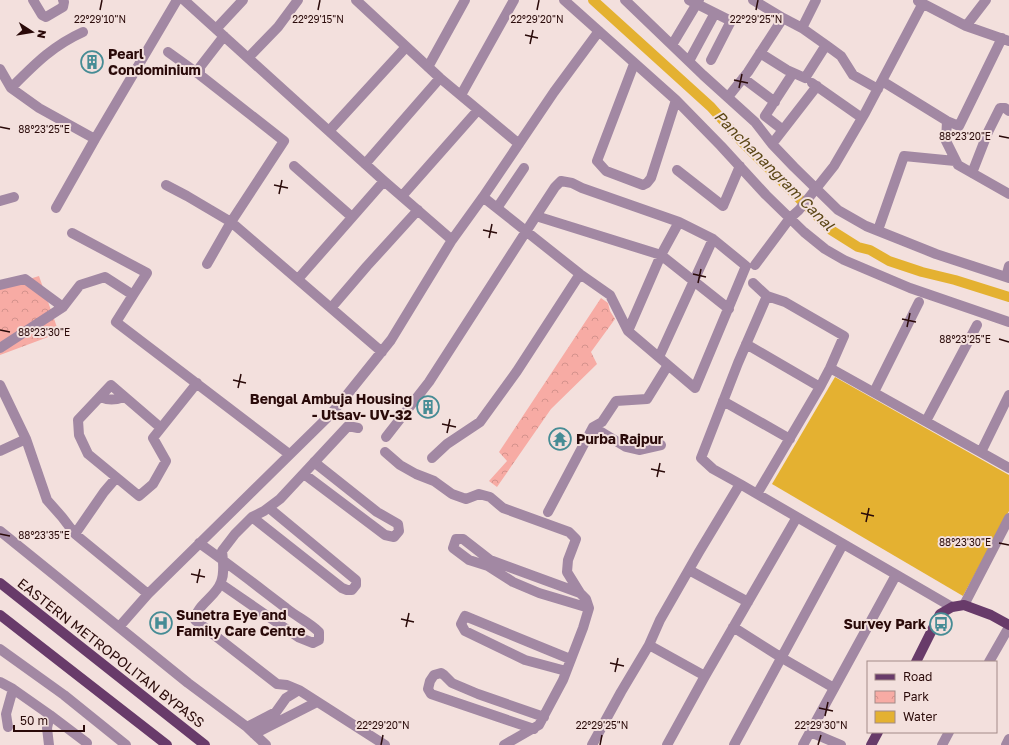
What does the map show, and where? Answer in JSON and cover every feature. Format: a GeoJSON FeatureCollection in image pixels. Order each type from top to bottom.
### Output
{"type":"FeatureCollection","features":[{"type":"Feature","properties":{"kind":"main road","name":"EASTERN METROPOLITAN BYPASS"},"geometry":{"type":"LineString","coordinates":[[0,583],[205,745]]}},
{"type":"Feature","properties":{"kind":"main road"},"geometry":{"type":"LineString","coordinates":[[916,661],[940,614],[952,607],[964,606],[991,615],[1009,626]]}},
{"type":"Feature","properties":{"kind":"main road"},"geometry":{"type":"LineString","coordinates":[[0,614],[167,745]]}},
{"type":"Feature","properties":{"kind":"main road"},"geometry":{"type":"LineString","coordinates":[[871,745],[877,733]]}},
{"type":"Feature","properties":{"kind":"street"},"geometry":{"type":"LineString","coordinates":[[33,0],[42,15],[46,17],[63,7],[63,0]]}},
{"type":"Feature","properties":{"kind":"street"},"geometry":{"type":"LineString","coordinates":[[56,208],[95,139],[178,0]]}},
{"type":"Feature","properties":{"kind":"street"},"geometry":{"type":"LineString","coordinates":[[184,0],[365,164],[452,240]]}},
{"type":"Feature","properties":{"kind":"street"},"geometry":{"type":"LineString","coordinates":[[200,75],[200,67],[220,33],[243,0]]}},
{"type":"Feature","properties":{"kind":"street"},"geometry":{"type":"LineString","coordinates":[[248,58],[278,27],[298,0]]}},
{"type":"Feature","properties":{"kind":"street"},"geometry":{"type":"LineString","coordinates":[[356,0],[440,78],[519,144]]}},
{"type":"Feature","properties":{"kind":"street"},"geometry":{"type":"LineString","coordinates":[[428,67],[465,0]]}},
{"type":"Feature","properties":{"kind":"street"},"geometry":{"type":"LineString","coordinates":[[461,95],[514,0]]}},
{"type":"Feature","properties":{"kind":"street"},"geometry":{"type":"LineString","coordinates":[[564,0],[676,100],[766,195],[804,232],[825,249],[844,260],[910,288],[1009,322]]}},
{"type":"Feature","properties":{"kind":"street"},"geometry":{"type":"LineString","coordinates":[[625,0],[703,76],[755,122],[814,192],[838,210],[866,226],[936,254],[1007,277],[1009,266]]}},
{"type":"Feature","properties":{"kind":"street"},"geometry":{"type":"LineString","coordinates":[[753,0],[802,28],[841,56],[854,75],[880,85],[959,126],[1006,39],[966,26],[920,2],[880,85],[834,166],[799,210],[790,218],[755,265]]}},
{"type":"Feature","properties":{"kind":"street"},"geometry":{"type":"LineString","coordinates":[[802,28],[816,0]]}},
{"type":"Feature","properties":{"kind":"street"},"geometry":{"type":"LineString","coordinates":[[966,26],[986,0]]}},
{"type":"Feature","properties":{"kind":"street"},"geometry":{"type":"LineString","coordinates":[[672,45],[695,1],[731,21],[711,60]]}},
{"type":"Feature","properties":{"kind":"street"},"geometry":{"type":"LineString","coordinates":[[689,61],[715,13]]}},
{"type":"Feature","properties":{"kind":"street"},"geometry":{"type":"LineString","coordinates":[[728,97],[743,78],[783,18]]}},
{"type":"Feature","properties":{"kind":"street"},"geometry":{"type":"LineString","coordinates":[[119,627],[148,594],[342,401],[382,352],[452,240],[554,92],[599,31]]}},
{"type":"Feature","properties":{"kind":"street"},"geometry":{"type":"LineString","coordinates":[[11,88],[65,40],[83,32]]}},
{"type":"Feature","properties":{"kind":"street"},"geometry":{"type":"LineString","coordinates":[[805,78],[826,45]]}},
{"type":"Feature","properties":{"kind":"street"},"geometry":{"type":"LineString","coordinates":[[329,131],[406,47]]}},
{"type":"Feature","properties":{"kind":"street"},"geometry":{"type":"LineString","coordinates":[[168,52],[200,75],[284,141],[231,222],[207,264]]}},
{"type":"Feature","properties":{"kind":"street"},"geometry":{"type":"LineString","coordinates":[[760,53],[805,78],[862,118]]}},
{"type":"Feature","properties":{"kind":"street"},"geometry":{"type":"LineString","coordinates":[[634,64],[597,161],[606,171],[643,185],[648,183],[651,178],[676,100]]}},
{"type":"Feature","properties":{"kind":"street"},"geometry":{"type":"LineString","coordinates":[[0,69],[11,88],[39,108],[95,139]]}},
{"type":"Feature","properties":{"kind":"street"},"geometry":{"type":"LineString","coordinates":[[784,130],[766,116],[794,73]]}},
{"type":"Feature","properties":{"kind":"street"},"geometry":{"type":"LineString","coordinates":[[365,164],[440,78]]}},
{"type":"Feature","properties":{"kind":"street"},"geometry":{"type":"LineString","coordinates":[[743,78],[775,102]]}},
{"type":"Feature","properties":{"kind":"street"},"geometry":{"type":"LineString","coordinates":[[772,144],[817,86]]}},
{"type":"Feature","properties":{"kind":"street"},"geometry":{"type":"LineString","coordinates":[[972,174],[988,132],[1000,108],[1005,108],[1009,111]]}},
{"type":"Feature","properties":{"kind":"street"},"geometry":{"type":"LineString","coordinates":[[402,196],[478,110]]}},
{"type":"Feature","properties":{"kind":"street"},"geometry":{"type":"LineString","coordinates":[[947,121],[946,141],[958,166],[1009,194]]}},
{"type":"Feature","properties":{"kind":"street"},"geometry":{"type":"LineString","coordinates":[[878,230],[904,156],[955,161]]}},
{"type":"Feature","properties":{"kind":"street"},"geometry":{"type":"LineString","coordinates":[[294,166],[352,217]]}},
{"type":"Feature","properties":{"kind":"street"},"geometry":{"type":"LineString","coordinates":[[677,170],[723,206],[740,166]]}},
{"type":"Feature","properties":{"kind":"street"},"geometry":{"type":"LineString","coordinates":[[497,208],[524,168]]}},
{"type":"Feature","properties":{"kind":"street"},"geometry":{"type":"LineString","coordinates":[[298,279],[384,181]]}},
{"type":"Feature","properties":{"kind":"street"},"geometry":{"type":"LineString","coordinates":[[386,437],[428,382],[526,231],[555,187],[561,181],[572,183],[582,188],[679,222],[713,239],[746,266],[695,388],[628,331],[610,295],[580,274],[526,231],[483,197]]}},
{"type":"Feature","properties":{"kind":"street"},"geometry":{"type":"LineString","coordinates":[[166,185],[188,196],[231,222],[382,352]]}},
{"type":"Feature","properties":{"kind":"street"},"geometry":{"type":"LineString","coordinates":[[0,201],[14,197]]}},
{"type":"Feature","properties":{"kind":"street"},"geometry":{"type":"LineString","coordinates":[[331,308],[372,260],[418,210]]}},
{"type":"Feature","properties":{"kind":"street"},"geometry":{"type":"LineString","coordinates":[[536,216],[661,255],[729,309]]}},
{"type":"Feature","properties":{"kind":"street"},"geometry":{"type":"LineString","coordinates":[[628,331],[661,255],[679,222]]}},
{"type":"Feature","properties":{"kind":"street"},"geometry":{"type":"LineString","coordinates":[[72,233],[147,273],[116,322],[290,454]]}},
{"type":"Feature","properties":{"kind":"street"},"geometry":{"type":"LineString","coordinates":[[659,357],[713,239]]}},
{"type":"Feature","properties":{"kind":"street"},"geometry":{"type":"LineString","coordinates":[[432,458],[447,444],[480,422],[517,371],[580,274]]}},
{"type":"Feature","properties":{"kind":"street"},"geometry":{"type":"LineString","coordinates":[[0,348],[63,307],[80,285],[105,277],[133,295]]}},
{"type":"Feature","properties":{"kind":"street"},"geometry":{"type":"LineString","coordinates":[[0,285],[25,279],[63,307]]}},
{"type":"Feature","properties":{"kind":"street"},"geometry":{"type":"LineString","coordinates":[[754,283],[767,296],[785,302],[844,336],[820,387],[757,494]]}},
{"type":"Feature","properties":{"kind":"street"},"geometry":{"type":"LineString","coordinates":[[767,296],[746,344],[701,458],[713,469],[952,607]]}},
{"type":"Feature","properties":{"kind":"street"},"geometry":{"type":"LineString","coordinates":[[874,392],[919,302]]}},
{"type":"Feature","properties":{"kind":"street"},"geometry":{"type":"LineString","coordinates":[[926,421],[977,325]]}},
{"type":"Feature","properties":{"kind":"street"},"geometry":{"type":"LineString","coordinates":[[746,344],[820,387]]}},
{"type":"Feature","properties":{"kind":"street"},"geometry":{"type":"LineString","coordinates":[[548,512],[593,427],[602,422],[616,401],[647,399],[668,365]]}},
{"type":"Feature","properties":{"kind":"street"},"geometry":{"type":"LineString","coordinates":[[830,368],[1009,468]]}},
{"type":"Feature","properties":{"kind":"street"},"geometry":{"type":"LineString","coordinates":[[161,428],[111,385],[78,420],[79,435],[88,454],[139,496],[153,484],[166,461],[153,438],[161,428],[197,382]]}},
{"type":"Feature","properties":{"kind":"street"},"geometry":{"type":"LineString","coordinates":[[0,385],[26,439],[47,500],[75,534],[148,594]]}},
{"type":"Feature","properties":{"kind":"street"},"geometry":{"type":"LineString","coordinates":[[981,452],[1009,395]]}},
{"type":"Feature","properties":{"kind":"street"},"geometry":{"type":"LineString","coordinates":[[100,397],[106,400],[115,400],[124,397]]}},
{"type":"Feature","properties":{"kind":"street"},"geometry":{"type":"LineString","coordinates":[[723,401],[790,439]]}},
{"type":"Feature","properties":{"kind":"street"},"geometry":{"type":"LineString","coordinates":[[358,428],[348,426],[280,499],[269,508],[252,517],[235,534],[222,551],[223,572],[221,584],[196,614],[195,620],[277,684],[287,685],[299,690],[385,745]]}},
{"type":"Feature","properties":{"kind":"street"},"geometry":{"type":"LineString","coordinates":[[593,427],[626,447],[639,450],[661,445]]}},
{"type":"Feature","properties":{"kind":"street"},"geometry":{"type":"LineString","coordinates":[[0,451],[26,439]]}},
{"type":"Feature","properties":{"kind":"street"},"geometry":{"type":"LineString","coordinates":[[386,452],[400,465],[416,474],[434,481],[452,494],[466,499],[479,494],[490,497],[503,508],[569,532],[576,539],[568,560],[567,572],[580,593],[586,599],[589,608],[583,628],[566,671],[539,725],[504,745]]}},
{"type":"Feature","properties":{"kind":"street"},"geometry":{"type":"LineString","coordinates":[[304,474],[385,535],[394,537],[399,531],[398,524],[377,512],[314,462]]}},
{"type":"Feature","properties":{"kind":"street"},"geometry":{"type":"LineString","coordinates":[[75,534],[104,492],[116,478]]}},
{"type":"Feature","properties":{"kind":"street"},"geometry":{"type":"LineString","coordinates":[[592,745],[649,645],[660,620],[740,484]]}},
{"type":"Feature","properties":{"kind":"street"},"geometry":{"type":"LineString","coordinates":[[252,517],[342,588],[352,590],[356,585],[356,580],[269,508]]}},
{"type":"Feature","properties":{"kind":"street"},"geometry":{"type":"LineString","coordinates":[[667,745],[797,517]]}},
{"type":"Feature","properties":{"kind":"street"},"geometry":{"type":"LineString","coordinates":[[964,606],[1009,518]]}},
{"type":"Feature","properties":{"kind":"street"},"geometry":{"type":"LineString","coordinates":[[0,531],[188,683],[251,730],[266,745]]}},
{"type":"Feature","properties":{"kind":"street"},"geometry":{"type":"LineString","coordinates":[[580,593],[490,560],[463,539],[456,539],[453,548],[469,560],[488,566],[513,582],[589,608]]}},
{"type":"Feature","properties":{"kind":"street"},"geometry":{"type":"LineString","coordinates":[[199,543],[314,627],[319,632],[319,640],[313,643],[298,637],[221,584]]}},
{"type":"Feature","properties":{"kind":"street"},"geometry":{"type":"LineString","coordinates":[[734,745],[843,544]]}},
{"type":"Feature","properties":{"kind":"street"},"geometry":{"type":"LineString","coordinates":[[689,570],[748,602]]}},
{"type":"Feature","properties":{"kind":"street"},"geometry":{"type":"LineString","coordinates":[[803,745],[896,575]]}},
{"type":"Feature","properties":{"kind":"street"},"geometry":{"type":"LineString","coordinates":[[566,671],[525,660],[465,631],[461,624],[465,616],[570,659]]}},
{"type":"Feature","properties":{"kind":"street"},"geometry":{"type":"LineString","coordinates":[[990,661],[1009,626]]}},
{"type":"Feature","properties":{"kind":"street"},"geometry":{"type":"LineString","coordinates":[[733,627],[782,658],[834,688]]}},
{"type":"Feature","properties":{"kind":"street"},"geometry":{"type":"LineString","coordinates":[[649,645],[705,676]]}},
{"type":"Feature","properties":{"kind":"street"},"geometry":{"type":"LineString","coordinates":[[0,649],[64,694],[126,745]]}},
{"type":"Feature","properties":{"kind":"street"},"geometry":{"type":"LineString","coordinates":[[534,728],[431,694],[428,689],[430,681],[434,675],[441,673],[452,683],[478,694],[544,717]]}},
{"type":"Feature","properties":{"kind":"street"},"geometry":{"type":"LineString","coordinates":[[0,682],[50,715],[87,744]]}},
{"type":"Feature","properties":{"kind":"street"},"geometry":{"type":"LineString","coordinates":[[8,727],[6,714],[12,689]]}},
{"type":"Feature","properties":{"kind":"street"},"geometry":{"type":"LineString","coordinates":[[251,730],[276,712],[286,698],[299,690]]}},
{"type":"Feature","properties":{"kind":"street"},"geometry":{"type":"LineString","coordinates":[[251,730],[317,702]]}},
{"type":"Feature","properties":{"kind":"street"},"geometry":{"type":"LineString","coordinates":[[49,745],[46,728],[50,715]]}},
{"type":"Feature","properties":{"kind":"street"},"geometry":{"type":"LineString","coordinates":[[810,732],[841,745]]}},
{"type":"Feature","properties":{"kind":"street"},"geometry":{"type":"LineString","coordinates":[[942,745],[948,733]]}},
{"type":"Feature","properties":{"kind":"street"},"geometry":{"type":"LineString","coordinates":[[1006,745],[1009,739]]}},
{"type":"Feature","properties":{"kind":"green space"},"geometry":{"type":"Polygon","coordinates":[[[39,276],[59,333],[0,355],[0,288],[39,276]]]}},
{"type":"Feature","properties":{"kind":"green space"},"geometry":{"type":"Polygon","coordinates":[[[601,298],[608,303],[610,311],[615,319],[591,352],[597,364],[551,409],[497,487],[489,481],[507,461],[499,452],[601,298]]]}},
{"type":"Feature","properties":{"kind":"water"},"geometry":{"type":"Polygon","coordinates":[[[835,377],[1009,475],[1009,511],[963,596],[772,484],[835,377]]]}},
{"type":"Feature","properties":{"kind":"waterway","name":"Panchanangram Canal"},"geometry":{"type":"LineString","coordinates":[[593,0],[711,107],[742,142],[831,230],[858,247],[870,250],[889,261],[1009,297]]}},
{"type":"Feature","properties":{"kind":"place","name":"Pearl Condominium"},"geometry":{"type":"Point","coordinates":[92,62]}},
{"type":"Feature","properties":{"kind":"place","name":"Bengal Ambuja Housing - Utsav- UV-32"},"geometry":{"type":"Point","coordinates":[428,407]}},
{"type":"Feature","properties":{"kind":"place","name":"Purba Rajpur"},"geometry":{"type":"Point","coordinates":[560,439]}},
{"type":"Feature","properties":{"kind":"place","name":"Sunetra Eye and Family Care Centre"},"geometry":{"type":"Point","coordinates":[161,623]}},
{"type":"Feature","properties":{"kind":"place","name":"Survey Park"},"geometry":{"type":"Point","coordinates":[941,624]}}]}
